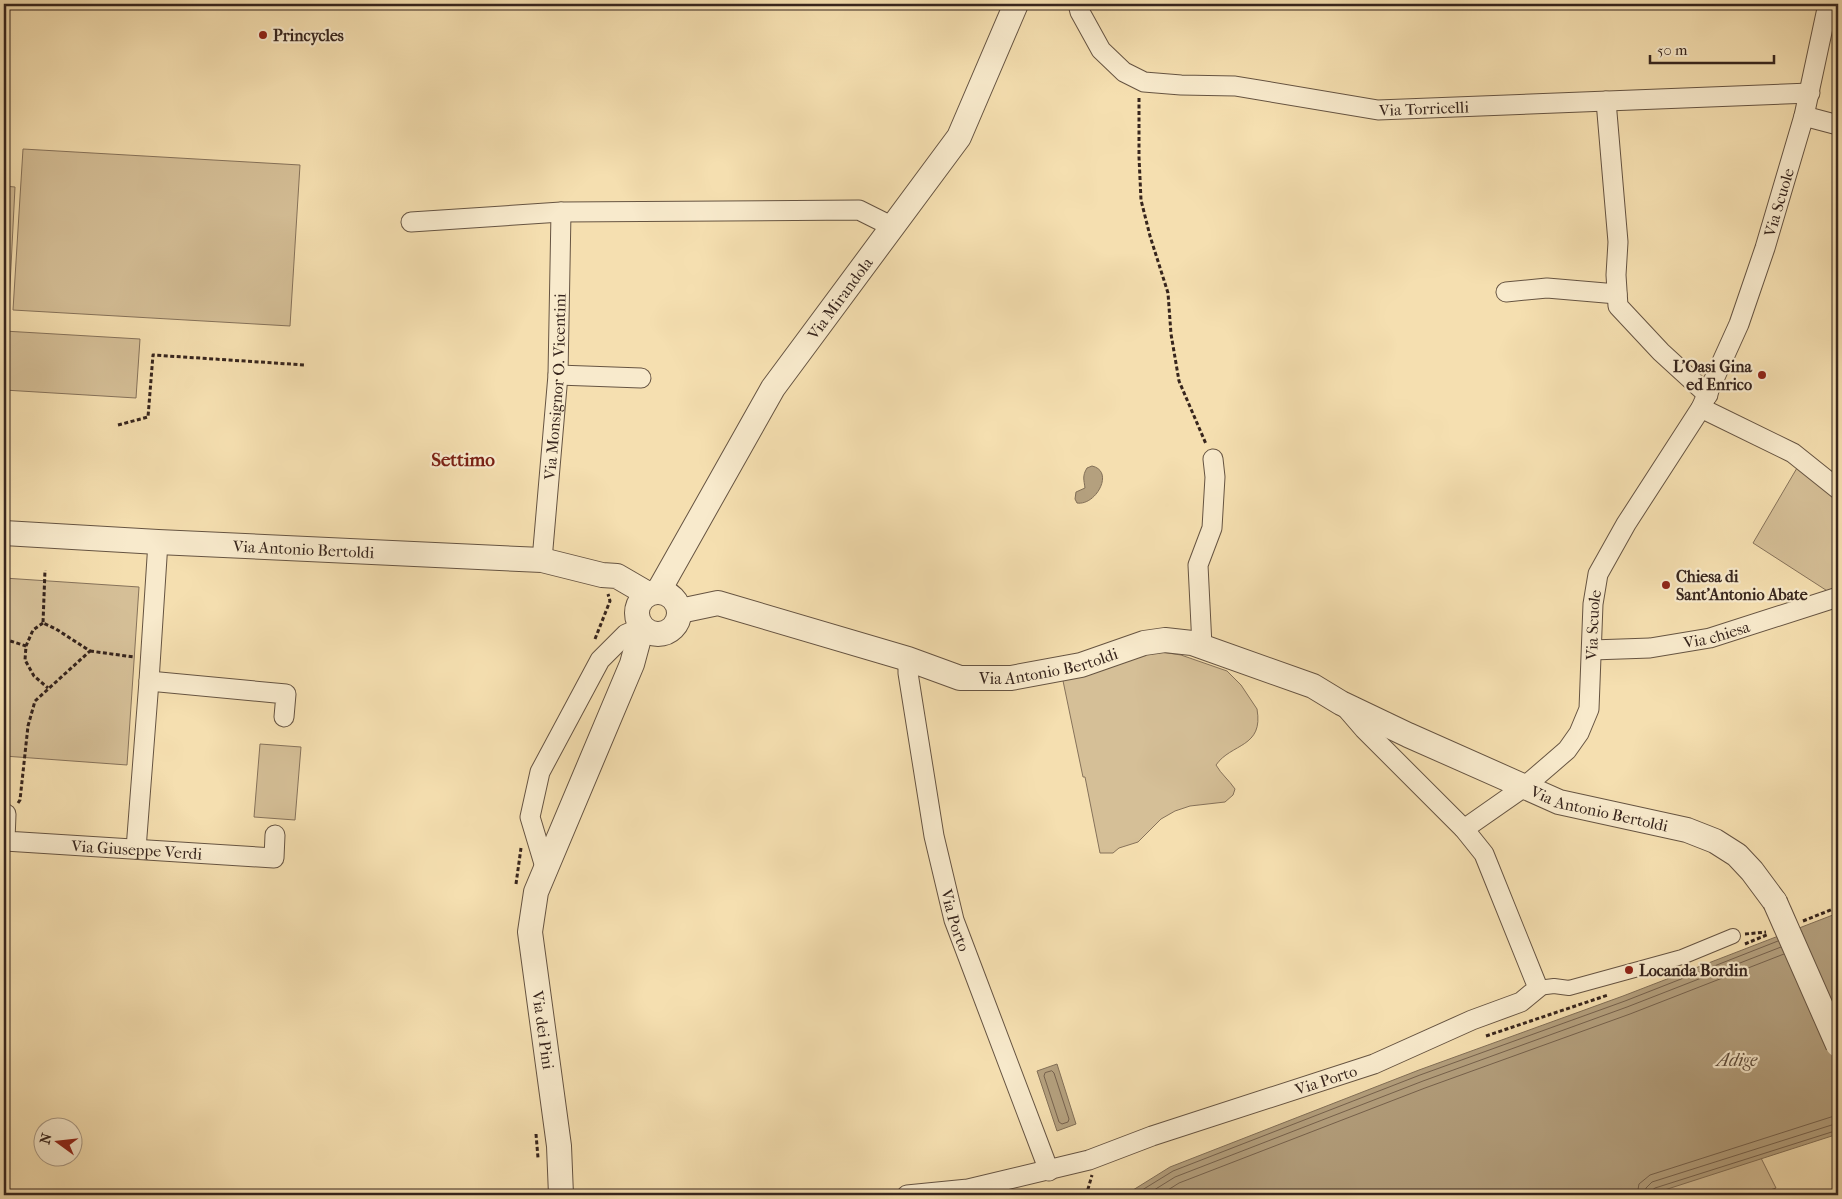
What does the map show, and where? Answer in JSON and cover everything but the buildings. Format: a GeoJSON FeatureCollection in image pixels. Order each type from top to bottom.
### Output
{"type":"FeatureCollection","features":[{"type":"Feature","properties":{"kind":"street","name":"Via Mirandola"},"geometry":{"type":"LineString","coordinates":[[648,612],[773,388],[891,226],[959,137],[1016,4]]}},
{"type":"Feature","properties":{"kind":"street","name":"Via Torricelli"},"geometry":{"type":"LineString","coordinates":[[1078,4],[1080,12],[1101,50],[1124,72],[1144,82],[1235,86],[1378,110],[1810,93]]}},
{"type":"Feature","properties":{"kind":"street","name":"Via Scuole"},"geometry":{"type":"LineString","coordinates":[[1464,830],[1524,787],[1566,750],[1579,733],[1589,709],[1593,604],[1598,574],[1626,524],[1705,401],[1742,314],[1765,248],[1804,116],[1828,4]]}},
{"type":"Feature","properties":{"kind":"street"},"geometry":{"type":"LineString","coordinates":[[1606,101],[1618,242],[1616,275],[1618,306],[1705,401],[1793,453],[1838,489]]}},
{"type":"Feature","properties":{"kind":"street"},"geometry":{"type":"LineString","coordinates":[[1804,116],[1838,125]]}},
{"type":"Feature","properties":{"kind":"street"},"geometry":{"type":"LineString","coordinates":[[411,222],[561,212],[859,210],[891,226]]}},
{"type":"Feature","properties":{"kind":"street","name":"Via Monsignor O. Vicentini"},"geometry":{"type":"LineString","coordinates":[[542,560],[558,375],[561,212]]}},
{"type":"Feature","properties":{"kind":"street"},"geometry":{"type":"LineString","coordinates":[[1506,292],[1547,288],[1617,294]]}},
{"type":"Feature","properties":{"kind":"street"},"geometry":{"type":"LineString","coordinates":[[558,375],[641,378]]}},
{"type":"Feature","properties":{"kind":"street"},"geometry":{"type":"LineString","coordinates":[[1202,646],[1198,565],[1212,528],[1215,477],[1213,459]]}},
{"type":"Feature","properties":{"kind":"street","name":"Via Antonio Bertoldi"},"geometry":{"type":"LineString","coordinates":[[4,533],[542,560],[602,575],[617,576],[648,612],[668,594],[676,601],[680,611],[718,603],[908,659],[960,678],[1011,678],[1081,665],[1144,643],[1165,640],[1192,643],[1313,686],[1341,703],[1408,735],[1559,802],[1688,830],[1715,841],[1737,855],[1752,871],[1775,902],[1838,1045]]}},
{"type":"Feature","properties":{"kind":"street"},"geometry":{"type":"LineString","coordinates":[[136,849],[158,542]]}},
{"type":"Feature","properties":{"kind":"street","name":"Via chiesa"},"geometry":{"type":"LineString","coordinates":[[1592,650],[1650,648],[1710,638],[1838,598]]}},
{"type":"Feature","properties":{"kind":"street"},"geometry":{"type":"LineString","coordinates":[[546,867],[530,817],[540,772],[600,660],[648,612],[666,633],[674,628],[679,620],[680,611]]}},
{"type":"Feature","properties":{"kind":"street","name":"Via dei Pini"},"geometry":{"type":"LineString","coordinates":[[561,1195],[559,1146],[530,932],[536,892],[632,664],[648,612]]}},
{"type":"Feature","properties":{"kind":"street","name":"Via Porto"},"geometry":{"type":"LineString","coordinates":[[908,659],[908,673],[934,836],[954,920],[1049,1171]]}},
{"type":"Feature","properties":{"kind":"street"},"geometry":{"type":"LineString","coordinates":[[149,681],[286,694],[284,717]]}},
{"type":"Feature","properties":{"kind":"street"},"geometry":{"type":"LineString","coordinates":[[1341,703],[1364,729],[1464,830],[1484,854],[1538,988],[1554,986],[1569,988],[1682,957],[1733,936]]}},
{"type":"Feature","properties":{"kind":"street"},"geometry":{"type":"LineString","coordinates":[[1393,757],[1408,735]]}},
{"type":"Feature","properties":{"kind":"street","name":"Via Giuseppe Verdi"},"geometry":{"type":"LineString","coordinates":[[6,814],[5,841],[274,858],[275,835]]}},
{"type":"Feature","properties":{"kind":"street"},"geometry":{"type":"LineString","coordinates":[[530,817],[540,829],[552,834],[564,827]]}},
{"type":"Feature","properties":{"kind":"street","name":"Via Porto"},"geometry":{"type":"LineString","coordinates":[[907,1195],[968,1189],[1089,1160],[1152,1136],[1374,1064],[1472,1020],[1521,1002],[1538,988]]}},
{"type":"Feature","properties":{"kind":"path"},"geometry":{"type":"LineString","coordinates":[[1139,79],[1141,200],[1168,293],[1171,334],[1179,381],[1213,459]]}},
{"type":"Feature","properties":{"kind":"path"},"geometry":{"type":"LineString","coordinates":[[118,425],[148,417],[153,355],[305,365]]}},
{"type":"Feature","properties":{"kind":"path"},"geometry":{"type":"LineString","coordinates":[[43,624],[45,570]]}},
{"type":"Feature","properties":{"kind":"path"},"geometry":{"type":"LineString","coordinates":[[43,624],[56,629],[90,651],[150,658]]}},
{"type":"Feature","properties":{"kind":"path"},"geometry":{"type":"LineString","coordinates":[[43,624],[33,630],[26,646],[25,660],[34,676],[48,688]]}},
{"type":"Feature","properties":{"kind":"path"},"geometry":{"type":"LineString","coordinates":[[4,639],[26,646]]}},
{"type":"Feature","properties":{"kind":"path"},"geometry":{"type":"LineString","coordinates":[[6,814],[20,800],[28,726],[35,701],[90,651]]}},
{"type":"Feature","properties":{"kind":"path"},"geometry":{"type":"LineString","coordinates":[[1796,924],[1838,907]]}},
{"type":"Feature","properties":{"kind":"path"},"geometry":{"type":"LineString","coordinates":[[1733,936],[1770,932]]}},
{"type":"Feature","properties":{"kind":"shaded area"},"geometry":{"type":"Polygon","coordinates":[[[23,149],[300,165],[290,326],[13,310],[23,149]]]}},
{"type":"Feature","properties":{"kind":"shaded area"},"geometry":{"type":"Polygon","coordinates":[[[4,186],[15,187],[8,326],[4,326],[4,186]]]}},
{"type":"Feature","properties":{"kind":"shaded area"},"geometry":{"type":"Polygon","coordinates":[[[4,331],[140,339],[136,398],[4,390],[4,331]]]}},
{"type":"Feature","properties":{"kind":"shaded area"},"geometry":{"type":"Polygon","coordinates":[[[1797,468],[1838,501],[1838,587],[1832,594],[1753,543],[1797,468]]]}},
{"type":"Feature","properties":{"kind":"shaded area"},"geometry":{"type":"Polygon","coordinates":[[[4,578],[139,587],[127,765],[4,756],[4,578]]]}},
{"type":"Feature","properties":{"kind":"shaded area"},"geometry":{"type":"Polygon","coordinates":[[[1155,651],[1181,655],[1227,671],[1241,685],[1257,709],[1258,722],[1256,731],[1251,738],[1222,758],[1216,765],[1235,789],[1233,795],[1225,802],[1190,806],[1175,811],[1161,819],[1138,842],[1119,848],[1113,853],[1100,853],[1062,676],[1155,651]]]}},
{"type":"Feature","properties":{"kind":"shaded area"},"geometry":{"type":"Polygon","coordinates":[[[260,744],[301,747],[295,820],[254,817],[260,744]]]}},
{"type":"Feature","properties":{"kind":"shaded area"},"geometry":{"type":"Polygon","coordinates":[[[1760,1156],[1776,1188],[1756,1195],[1648,1195],[1760,1156]]]}},
{"type":"Feature","properties":{"kind":"water"},"geometry":{"type":"Polygon","coordinates":[[[1092,466],[1099,469],[1102,474],[1100,488],[1091,499],[1077,503],[1075,499],[1076,492],[1085,488],[1084,473],[1087,468],[1092,466]]]}},
{"type":"Feature","properties":{"kind":"water","name":"Adige"},"geometry":{"type":"Polygon","coordinates":[[[1838,913],[1838,1134],[1649,1195],[1125,1195],[1170,1167],[1419,1070],[1623,996],[1838,913]]]}},
{"type":"Feature","properties":{"kind":"water"},"geometry":{"type":"Polygon","coordinates":[[[1057,1064],[1076,1124],[1057,1131],[1037,1071],[1057,1064]]]}},
{"type":"Feature","properties":{"kind":"place","name":"Princycles"},"geometry":{"type":"Point","coordinates":[263,35]}},
{"type":"Feature","properties":{"kind":"place","name":"L'Oasi Gina ed Enrico"},"geometry":{"type":"Point","coordinates":[1762,375]}},
{"type":"Feature","properties":{"kind":"place","name":"Chiesa di Sant'Antonio Abate"},"geometry":{"type":"Point","coordinates":[1666,585]}},
{"type":"Feature","properties":{"kind":"place","name":"Locanda Bordin"},"geometry":{"type":"Point","coordinates":[1629,970]}},
{"type":"Feature","properties":{"kind":"district","name":"Settimo"},"geometry":{"type":"Point","coordinates":[463,460]}}]}
